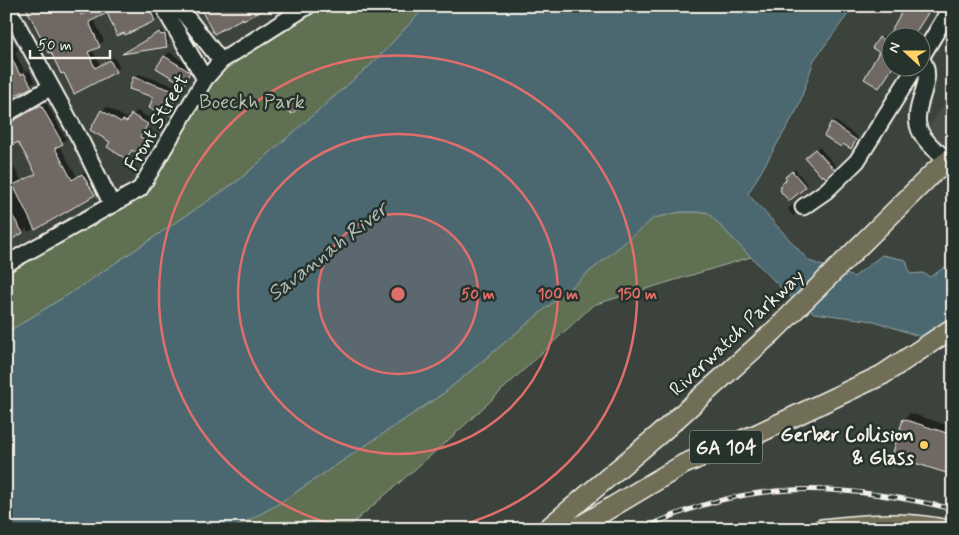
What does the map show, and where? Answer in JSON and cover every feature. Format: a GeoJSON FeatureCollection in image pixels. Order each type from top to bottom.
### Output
{"type":"FeatureCollection","features":[{"type":"Feature","properties":{"kind":"main road","name":"Riverwatch Parkway"},"geometry":{"type":"LineString","coordinates":[[547,529],[663,431],[773,332],[892,214],[952,161]]}},
{"type":"Feature","properties":{"kind":"main road","name":"GA 104"},"geometry":{"type":"LineString","coordinates":[[575,529],[684,464],[757,434],[882,375],[953,328]]}},
{"type":"Feature","properties":{"kind":"main road"},"geometry":{"type":"LineString","coordinates":[[822,529],[887,524],[919,524],[944,529]]}},
{"type":"Feature","properties":{"kind":"street"},"geometry":{"type":"LineString","coordinates":[[7,6],[112,205]]}},
{"type":"Feature","properties":{"kind":"street"},"geometry":{"type":"LineString","coordinates":[[166,6],[167,14],[205,79]]}},
{"type":"Feature","properties":{"kind":"street"},"geometry":{"type":"LineString","coordinates":[[178,6],[221,61]]}},
{"type":"Feature","properties":{"kind":"street","name":"Front Street"},"geometry":{"type":"LineString","coordinates":[[6,264],[140,190],[205,79],[221,61],[308,6]]}},
{"type":"Feature","properties":{"kind":"street"},"geometry":{"type":"LineString","coordinates":[[932,39],[952,6]]}},
{"type":"Feature","properties":{"kind":"street"},"geometry":{"type":"LineString","coordinates":[[803,207],[831,186],[857,161],[908,78]]}},
{"type":"Feature","properties":{"kind":"street"},"geometry":{"type":"LineString","coordinates":[[925,78],[918,111],[918,125],[926,139],[952,161]]}},
{"type":"Feature","properties":{"kind":"street"},"geometry":{"type":"LineString","coordinates":[[6,114],[51,87]]}},
{"type":"Feature","properties":{"kind":"shaded area"},"geometry":{"type":"Polygon","coordinates":[[[953,91],[953,140],[945,149],[927,130],[953,91]]]}},
{"type":"Feature","properties":{"kind":"green space","name":"Boeckh Park"},"geometry":{"type":"Polygon","coordinates":[[[308,6],[426,6],[376,60],[239,180],[74,291],[6,333],[6,264],[140,189],[205,79],[308,6]]]}},
{"type":"Feature","properties":{"kind":"green space"},"geometry":{"type":"Polygon","coordinates":[[[680,212],[707,212],[751,257],[593,305],[453,436],[346,529],[232,529],[275,506],[444,393],[654,218],[680,212]]]}},
{"type":"Feature","properties":{"kind":"water","name":"Savannah River"},"geometry":{"type":"Polygon","coordinates":[[[426,6],[854,6],[814,60],[798,108],[748,194],[809,261],[854,277],[882,255],[906,260],[910,274],[923,273],[930,277],[945,267],[952,284],[953,348],[874,321],[814,313],[788,295],[707,212],[680,212],[654,218],[444,393],[275,506],[232,529],[6,529],[6,333],[74,291],[239,180],[376,60],[426,6]]]}},
{"type":"Feature","properties":{"kind":"building"},"geometry":{"type":"Polygon","coordinates":[[[25,6],[77,6],[81,15],[99,6],[149,6],[155,21],[125,35],[124,33],[117,36],[107,13],[89,22],[100,47],[88,52],[95,68],[110,60],[116,72],[74,94],[64,73],[61,74],[51,52],[49,53],[25,6]]]}},
{"type":"Feature","properties":{"kind":"building"},"geometry":{"type":"Polygon","coordinates":[[[199,6],[272,6],[243,20],[243,18],[214,34],[199,6]]]}},
{"type":"Feature","properties":{"kind":"building"},"geometry":{"type":"Polygon","coordinates":[[[905,6],[917,6],[928,13],[918,28],[892,28],[905,6]]]}},
{"type":"Feature","properties":{"kind":"building"},"geometry":{"type":"Polygon","coordinates":[[[159,32],[161,35],[165,34],[167,47],[122,54],[159,32]]]}},
{"type":"Feature","properties":{"kind":"building"},"geometry":{"type":"Polygon","coordinates":[[[879,37],[882,39],[882,78],[886,78],[879,88],[864,79],[879,52],[872,48],[879,37]]]}},
{"type":"Feature","properties":{"kind":"building"},"geometry":{"type":"Polygon","coordinates":[[[6,47],[20,75],[24,73],[32,87],[6,100],[6,47]]]}},
{"type":"Feature","properties":{"kind":"building"},"geometry":{"type":"Polygon","coordinates":[[[164,56],[190,72],[184,85],[156,68],[164,56]]]}},
{"type":"Feature","properties":{"kind":"building"},"geometry":{"type":"Polygon","coordinates":[[[133,77],[177,92],[170,115],[149,108],[153,97],[129,89],[133,77]]]}},
{"type":"Feature","properties":{"kind":"building"},"geometry":{"type":"Polygon","coordinates":[[[295,96],[303,102],[292,114],[285,108],[295,96]]]}},
{"type":"Feature","properties":{"kind":"building"},"geometry":{"type":"Polygon","coordinates":[[[41,105],[63,144],[55,148],[72,180],[82,174],[95,195],[35,230],[13,185],[36,174],[18,142],[6,149],[6,125],[41,105]]]}},
{"type":"Feature","properties":{"kind":"building"},"geometry":{"type":"Polygon","coordinates":[[[101,110],[121,122],[123,120],[127,122],[131,114],[148,124],[140,137],[145,139],[136,153],[132,150],[126,159],[107,147],[110,142],[90,130],[101,110]]]}},
{"type":"Feature","properties":{"kind":"building"},"geometry":{"type":"Polygon","coordinates":[[[831,122],[856,140],[851,149],[843,144],[841,147],[824,136],[831,122]]]}},
{"type":"Feature","properties":{"kind":"building"},"geometry":{"type":"Polygon","coordinates":[[[815,149],[835,170],[826,178],[823,175],[822,177],[805,158],[815,149]]]}},
{"type":"Feature","properties":{"kind":"building"},"geometry":{"type":"Polygon","coordinates":[[[792,171],[806,187],[789,201],[781,192],[780,186],[787,179],[785,177],[792,171]]]}},
{"type":"Feature","properties":{"kind":"building"},"geometry":{"type":"Polygon","coordinates":[[[6,205],[23,233],[6,243],[6,205]]]}},
{"type":"Feature","properties":{"kind":"building","name":"Gerber Collision & Glass"},"geometry":{"type":"Polygon","coordinates":[[[903,419],[953,435],[953,475],[892,456],[903,419]]]}},
{"type":"Feature","properties":{"kind":"railway"},"geometry":{"type":"LineString","coordinates":[[643,529],[682,512],[720,500],[758,493],[796,490],[834,490],[872,494],[953,509]]}},
{"type":"Feature","properties":{"kind":"place","name":"Gerber Collision & Glass"},"geometry":{"type":"Point","coordinates":[924,445]}}]}
